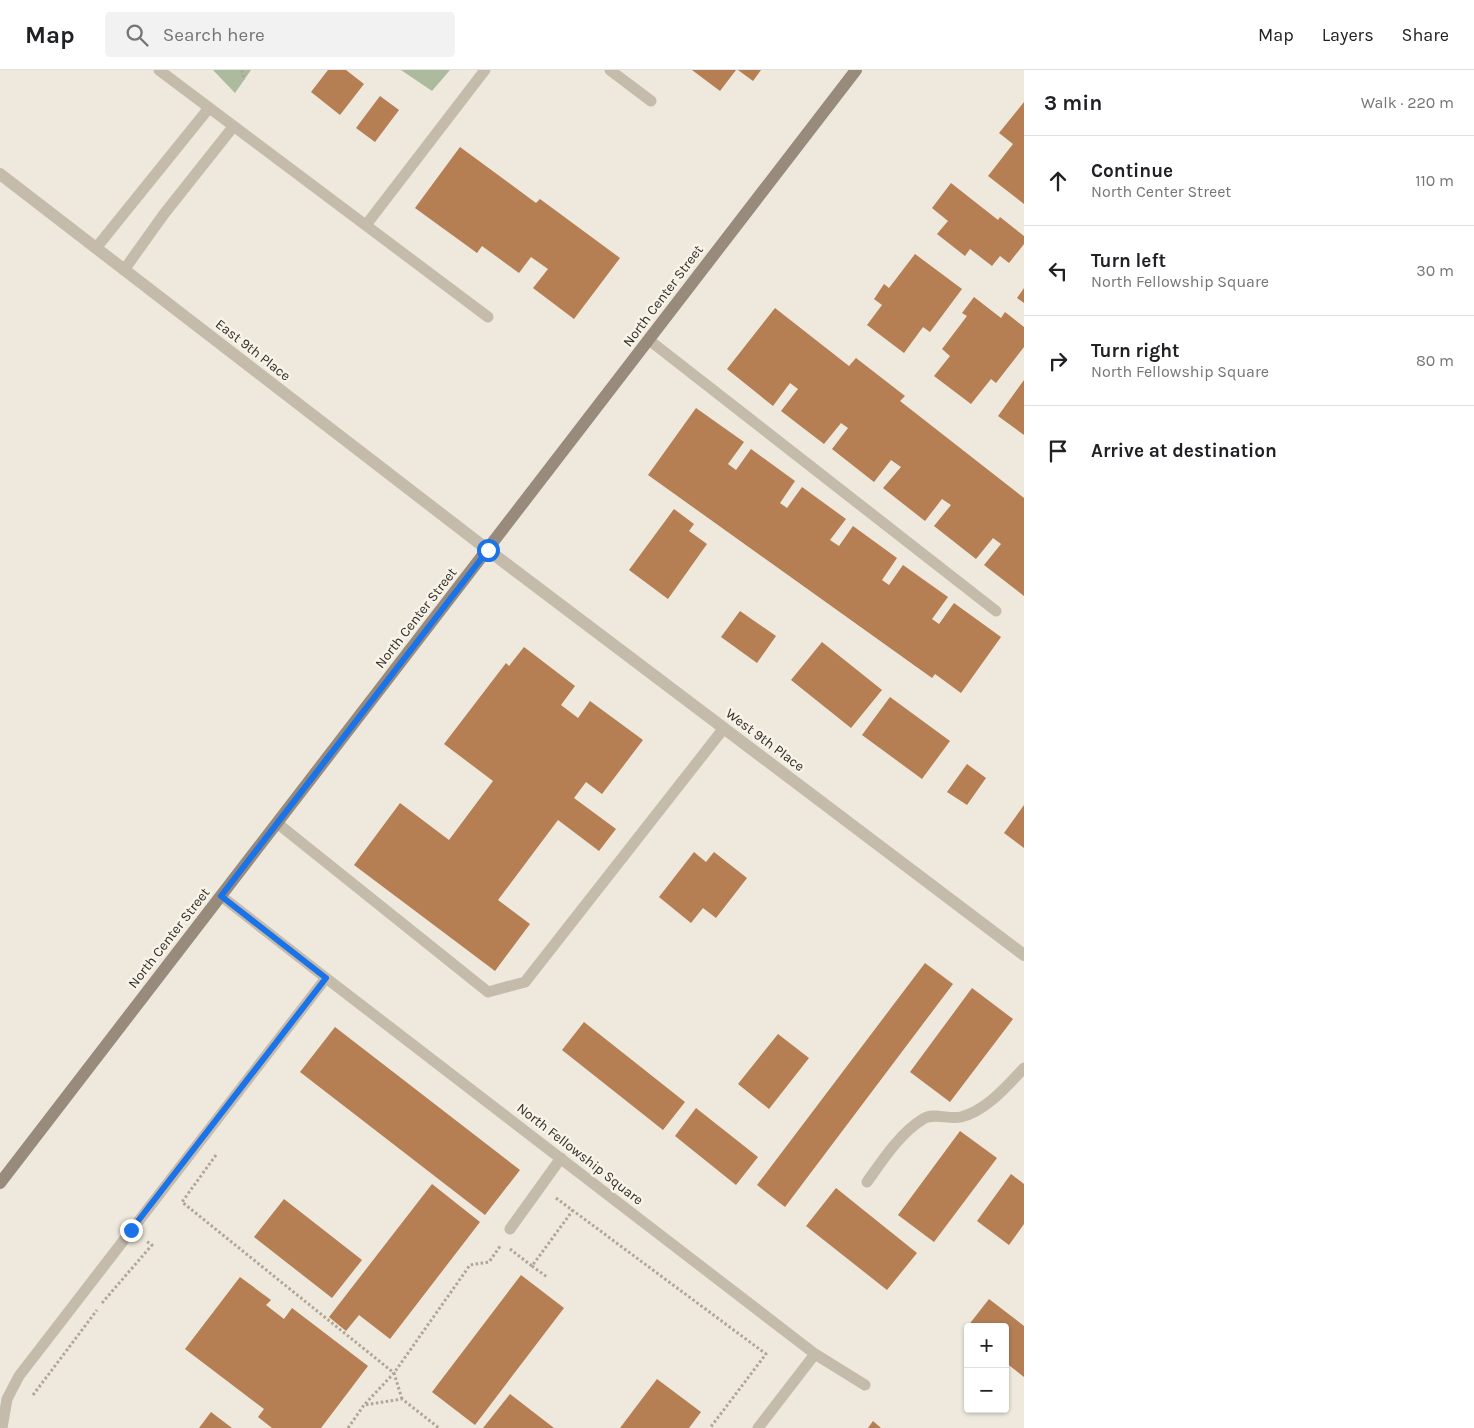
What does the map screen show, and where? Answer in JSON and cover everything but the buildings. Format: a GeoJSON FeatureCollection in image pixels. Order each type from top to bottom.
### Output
{"type":"FeatureCollection","features":[{"type":"Feature","properties":{"kind":"street","name":"North Center Street"},"geometry":{"type":"LineString","coordinates":[[0,1183],[856,70]]}},
{"type":"Feature","properties":{"kind":"street","name":"East 9th Place"},"geometry":{"type":"LineString","coordinates":[[0,174],[488,550]]}},
{"type":"Feature","properties":{"kind":"street","name":"West 9th Place"},"geometry":{"type":"LineString","coordinates":[[488,550],[1024,955]]}},
{"type":"Feature","properties":{"kind":"lane"},"geometry":{"type":"LineString","coordinates":[[159,70],[488,317]]}},
{"type":"Feature","properties":{"kind":"lane"},"geometry":{"type":"LineString","coordinates":[[366,225],[485,70]]}},
{"type":"Feature","properties":{"kind":"lane"},"geometry":{"type":"LineString","coordinates":[[610,70],[651,101]]}},
{"type":"Feature","properties":{"kind":"lane"},"geometry":{"type":"LineString","coordinates":[[96,248],[209,108]]}},
{"type":"Feature","properties":{"kind":"lane"},"geometry":{"type":"LineString","coordinates":[[124,270],[164,214],[233,127]]}},
{"type":"Feature","properties":{"kind":"lane"},"geometry":{"type":"LineString","coordinates":[[648,340],[996,611]]}},
{"type":"Feature","properties":{"kind":"lane"},"geometry":{"type":"LineString","coordinates":[[277,823],[488,992],[525,982],[724,728]]}},
{"type":"Feature","properties":{"kind":"lane","name":"North Fellowship Square"},"geometry":{"type":"LineString","coordinates":[[221,896],[815,1354],[865,1385]]}},
{"type":"Feature","properties":{"kind":"lane"},"geometry":{"type":"LineString","coordinates":[[2,1428],[7,1399],[19,1376],[326,978]]}},
{"type":"Feature","properties":{"kind":"lane"},"geometry":{"type":"LineString","coordinates":[[867,1182],[898,1142],[922,1119],[934,1116],[960,1117],[973,1112],[984,1106],[1024,1068]]}},
{"type":"Feature","properties":{"kind":"lane"},"geometry":{"type":"LineString","coordinates":[[510,1229],[561,1158]]}},
{"type":"Feature","properties":{"kind":"lane"},"geometry":{"type":"LineString","coordinates":[[758,1428],[815,1354]]}},
{"type":"Feature","properties":{"kind":"path"},"geometry":{"type":"LineString","coordinates":[[242,70],[244,80]]}},
{"type":"Feature","properties":{"kind":"path"},"geometry":{"type":"LineString","coordinates":[[220,1149],[182,1202],[394,1373],[402,1399],[439,1428]]}},
{"type":"Feature","properties":{"kind":"path"},"geometry":{"type":"LineString","coordinates":[[541,1186],[766,1354],[710,1428]]}},
{"type":"Feature","properties":{"kind":"path"},"geometry":{"type":"LineString","coordinates":[[532,1266],[573,1210]]}},
{"type":"Feature","properties":{"kind":"path"},"geometry":{"type":"LineString","coordinates":[[29,1400],[102,1303],[152,1245],[131,1230]]}},
{"type":"Feature","properties":{"kind":"path"},"geometry":{"type":"LineString","coordinates":[[348,1428],[364,1405],[394,1373],[470,1266],[489,1262],[502,1242],[547,1277]]}},
{"type":"Feature","properties":{"kind":"path"},"geometry":{"type":"LineString","coordinates":[[364,1405],[402,1399]]}},
{"type":"Feature","properties":{"kind":"green space"},"geometry":{"type":"Polygon","coordinates":[[[213,70],[251,70],[235,93],[213,70]]]}},
{"type":"Feature","properties":{"kind":"green space"},"geometry":{"type":"Polygon","coordinates":[[[401,70],[450,70],[432,91],[401,70]]]}},
{"type":"Feature","properties":{"kind":"route"},"geometry":{"type":"LineString","coordinates":[[131,1230],[326,978],[221,896],[488,550]]}}]}
